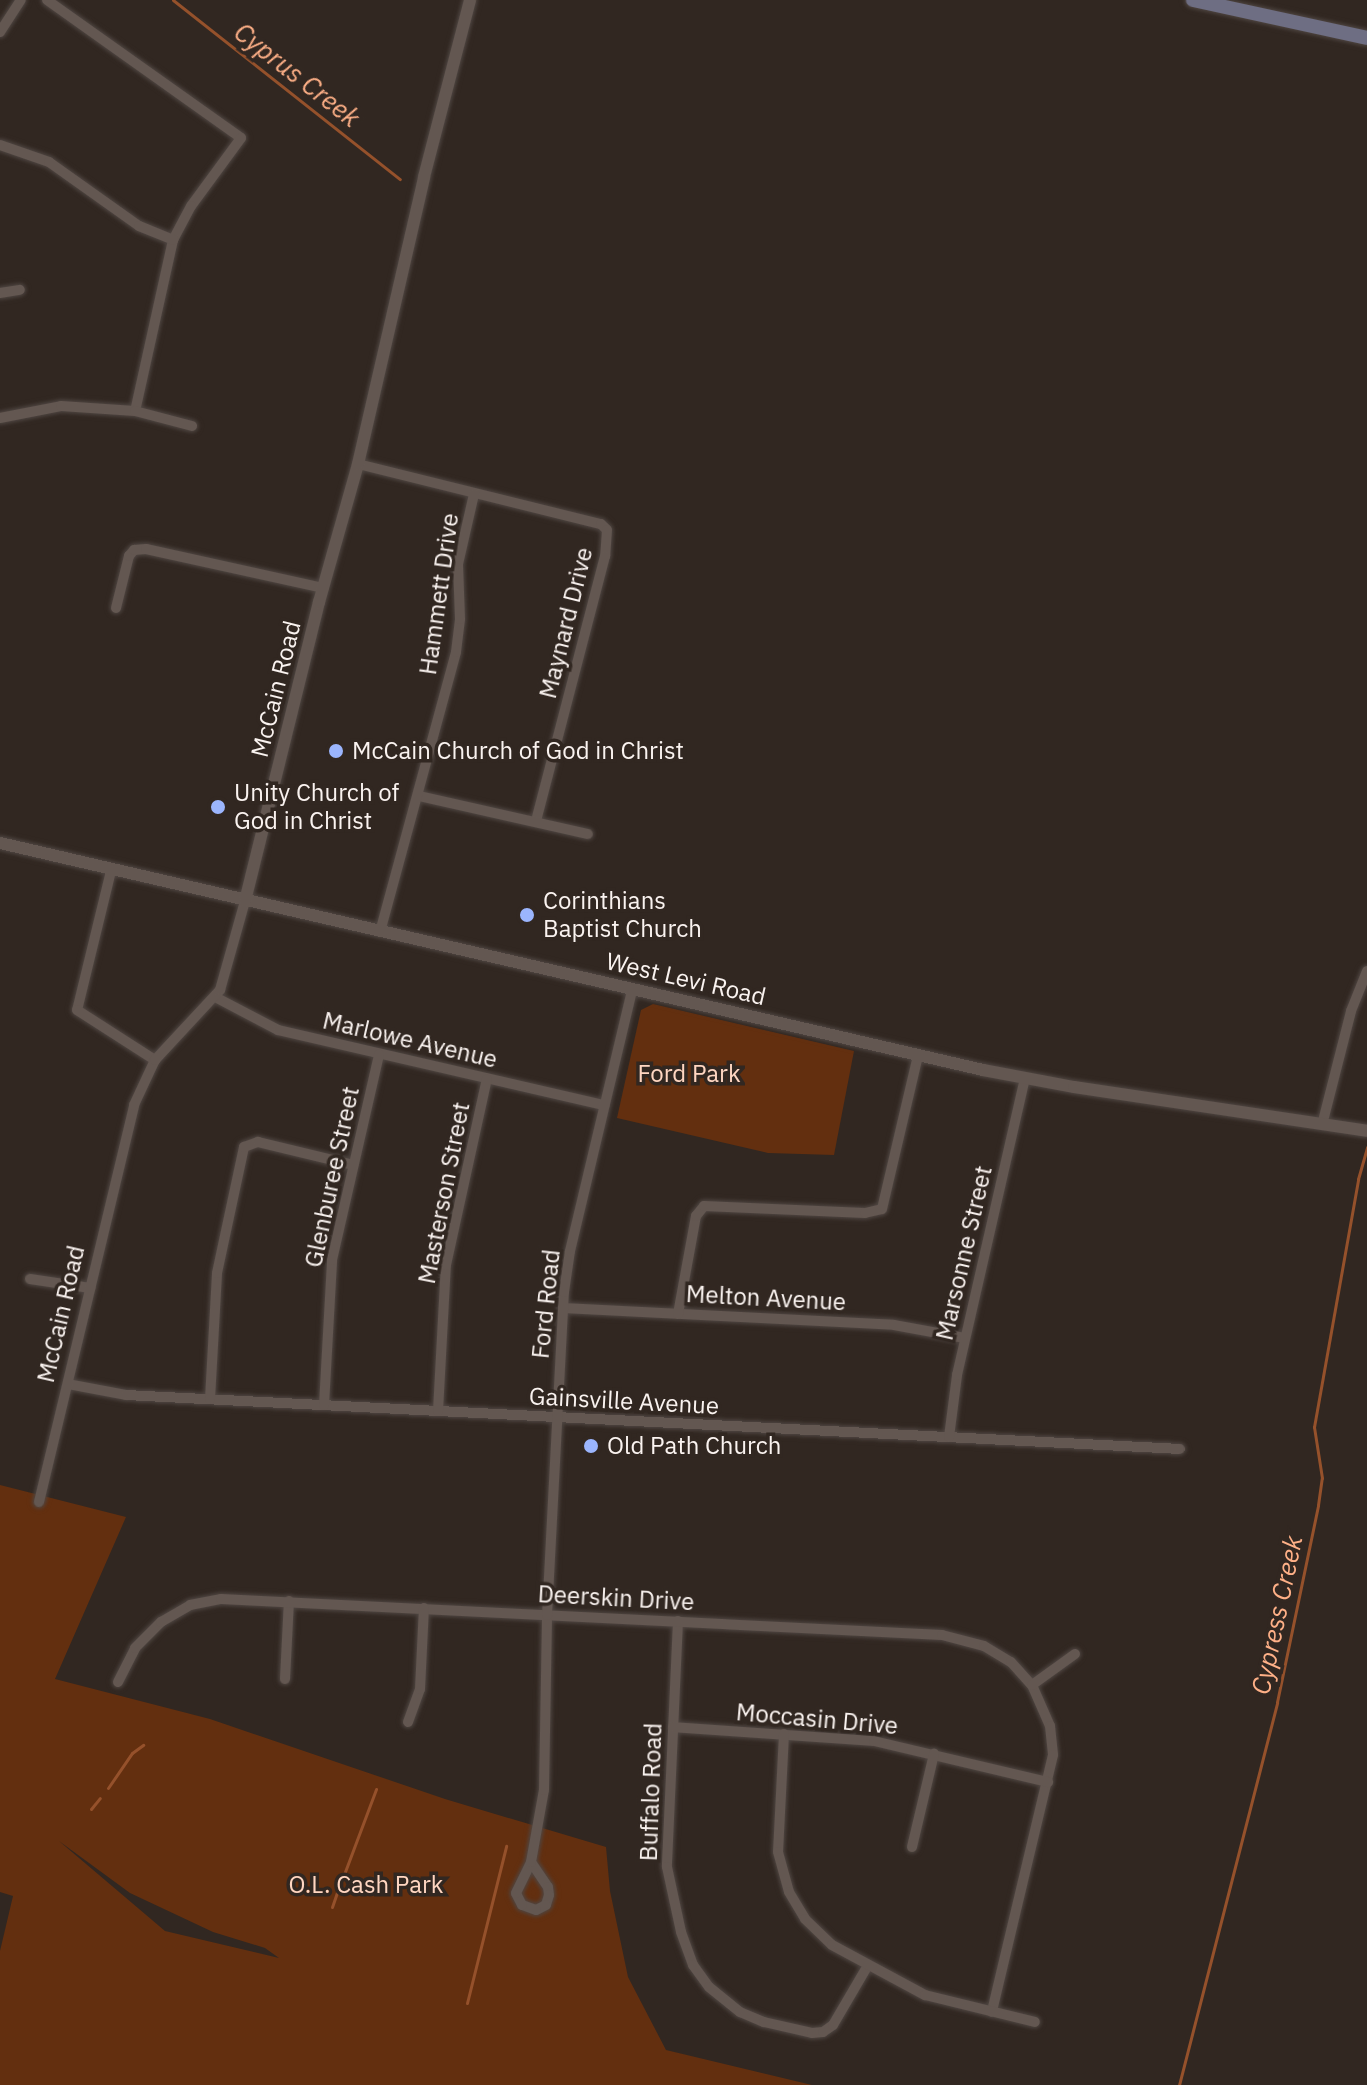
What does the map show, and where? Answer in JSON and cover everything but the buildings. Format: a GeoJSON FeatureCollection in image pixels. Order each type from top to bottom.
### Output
{"type":"FeatureCollection","features":[{"type":"Feature","properties":{"kind":"main road"},"geometry":{"type":"LineString","coordinates":[[1195,0],[1367,38]]}},
{"type":"Feature","properties":{"kind":"street"},"geometry":{"type":"LineString","coordinates":[[0,32],[21,0]]}},
{"type":"Feature","properties":{"kind":"street"},"geometry":{"type":"LineString","coordinates":[[47,0],[241,138],[191,206],[173,240],[135,411]]}},
{"type":"Feature","properties":{"kind":"street","name":"McCain Road"},"geometry":{"type":"LineString","coordinates":[[39,1502],[131,1117],[155,1060],[215,997],[225,978],[358,464],[424,177],[470,0]]}},
{"type":"Feature","properties":{"kind":"street"},"geometry":{"type":"LineString","coordinates":[[0,145],[49,162],[139,226],[173,240]]}},
{"type":"Feature","properties":{"kind":"street"},"geometry":{"type":"LineString","coordinates":[[0,293],[20,290]]}},
{"type":"Feature","properties":{"kind":"street"},"geometry":{"type":"LineString","coordinates":[[0,418],[61,406],[135,411],[192,426]]}},
{"type":"Feature","properties":{"kind":"street"},"geometry":{"type":"LineString","coordinates":[[358,464],[474,494]]}},
{"type":"Feature","properties":{"kind":"street","name":"Maynard Drive"},"geometry":{"type":"LineString","coordinates":[[474,494],[605,527],[605,556],[536,821]]}},
{"type":"Feature","properties":{"kind":"street","name":"Hammett Drive"},"geometry":{"type":"LineString","coordinates":[[380,932],[458,642],[458,564],[474,494]]}},
{"type":"Feature","properties":{"kind":"street"},"geometry":{"type":"LineString","coordinates":[[116,608],[129,556],[134,550],[146,549],[324,588]]}},
{"type":"Feature","properties":{"kind":"street"},"geometry":{"type":"LineString","coordinates":[[419,796],[588,834]]}},
{"type":"Feature","properties":{"kind":"street","name":"West Levi Road"},"geometry":{"type":"LineString","coordinates":[[0,846],[1025,1078],[1367,1131]]}},
{"type":"Feature","properties":{"kind":"street"},"geometry":{"type":"LineString","coordinates":[[111,871],[77,1010],[155,1060]]}},
{"type":"Feature","properties":{"kind":"street"},"geometry":{"type":"LineString","coordinates":[[1322,1125],[1351,1011],[1367,971]]}},
{"type":"Feature","properties":{"kind":"street","name":"Ford Road"},"geometry":{"type":"LineString","coordinates":[[531,1862],[540,1820],[545,1769],[547,1615],[563,1308],[570,1251],[632,990]]}},
{"type":"Feature","properties":{"kind":"street","name":"Marlowe Avenue"},"geometry":{"type":"LineString","coordinates":[[215,997],[272,1028],[604,1105]]}},
{"type":"Feature","properties":{"kind":"street","name":"Glenburee Street"},"geometry":{"type":"LineString","coordinates":[[324,1405],[331,1272],[379,1054]]}},
{"type":"Feature","properties":{"kind":"street"},"geometry":{"type":"LineString","coordinates":[[678,1314],[696,1216],[704,1206],[865,1213],[882,1209],[918,1055]]}},
{"type":"Feature","properties":{"kind":"street","name":"Marsonne Street"},"geometry":{"type":"LineString","coordinates":[[949,1437],[952,1399],[1025,1078]]}},
{"type":"Feature","properties":{"kind":"street","name":"Masterson Street"},"geometry":{"type":"LineString","coordinates":[[438,1411],[446,1265],[487,1079]]}},
{"type":"Feature","properties":{"kind":"street"},"geometry":{"type":"LineString","coordinates":[[210,1399],[217,1273],[244,1147],[258,1142],[353,1165]]}},
{"type":"Feature","properties":{"kind":"street"},"geometry":{"type":"LineString","coordinates":[[30,1279],[90,1288]]}},
{"type":"Feature","properties":{"kind":"street","name":"Melton Avenue"},"geometry":{"type":"LineString","coordinates":[[563,1308],[907,1326],[965,1338]]}},
{"type":"Feature","properties":{"kind":"street","name":"Gainsville Avenue"},"geometry":{"type":"LineString","coordinates":[[68,1384],[116,1394],[1180,1449]]}},
{"type":"Feature","properties":{"kind":"street","name":"Deerskin Drive"},"geometry":{"type":"LineString","coordinates":[[118,1682],[142,1640],[184,1608],[221,1599],[958,1638],[998,1653],[1032,1685],[1046,1713],[1052,1736],[1053,1761],[992,2012]]}},
{"type":"Feature","properties":{"kind":"street"},"geometry":{"type":"LineString","coordinates":[[285,1679],[289,1601]]}},
{"type":"Feature","properties":{"kind":"street"},"geometry":{"type":"LineString","coordinates":[[408,1722],[420,1689],[424,1608]]}},
{"type":"Feature","properties":{"kind":"street","name":"Buffalo Road"},"geometry":{"type":"LineString","coordinates":[[678,1621],[668,1880],[686,1948],[709,1987],[735,2009],[756,2019],[820,2032],[839,2017],[868,1965]]}},
{"type":"Feature","properties":{"kind":"street"},"geometry":{"type":"LineString","coordinates":[[1032,1685],[1075,1654]]}},
{"type":"Feature","properties":{"kind":"street","name":"Moccasin Drive"},"geometry":{"type":"LineString","coordinates":[[673,1727],[874,1741],[1048,1782]]}},
{"type":"Feature","properties":{"kind":"street"},"geometry":{"type":"LineString","coordinates":[[784,1734],[778,1852],[787,1887],[803,1917],[822,1937],[934,1999],[1035,2022]]}},
{"type":"Feature","properties":{"kind":"street"},"geometry":{"type":"LineString","coordinates":[[912,1847],[934,1754]]}},
{"type":"Feature","properties":{"kind":"green space","name":"Ford Park"},"geometry":{"type":"Polygon","coordinates":[[[653,1004],[854,1051],[834,1155],[768,1153],[617,1118],[641,1010],[653,1004]]]}},
{"type":"Feature","properties":{"kind":"green space","name":"O.L. Cash Park"},"geometry":{"type":"Polygon","coordinates":[[[0,1485],[126,1517],[55,1679],[210,1719],[445,1799],[606,1847],[610,1891],[628,1977],[666,2050],[812,2085],[0,2085],[0,1951],[13,1896],[0,1892],[0,1485]],[[59,1841],[165,1931],[279,1958],[265,1948],[213,1932],[130,1893],[59,1841]]]}},
{"type":"Feature","properties":{"kind":"waterway","name":"Cyprus Creek"},"geometry":{"type":"LineString","coordinates":[[173,0],[400,179]]}},
{"type":"Feature","properties":{"kind":"waterway","name":"Cypress Creek"},"geometry":{"type":"LineString","coordinates":[[1179,2085],[1277,1702],[1318,1505],[1322,1478],[1314,1427],[1358,1179],[1367,1147]]}},
{"type":"Feature","properties":{"kind":"waterway"},"geometry":{"type":"LineString","coordinates":[[108,1788],[132,1753],[143,1745]]}},
{"type":"Feature","properties":{"kind":"waterway"},"geometry":{"type":"LineString","coordinates":[[343,1877],[376,1789]]}},
{"type":"Feature","properties":{"kind":"waterway"},"geometry":{"type":"LineString","coordinates":[[91,1809],[100,1798]]}},
{"type":"Feature","properties":{"kind":"waterway"},"geometry":{"type":"LineString","coordinates":[[467,2003],[506,1846]]}},
{"type":"Feature","properties":{"kind":"waterway"},"geometry":{"type":"LineString","coordinates":[[332,1907],[340,1884]]}},
{"type":"Feature","properties":{"kind":"place","name":"McCain Church of God in Christ"},"geometry":{"type":"Point","coordinates":[336,751]}},
{"type":"Feature","properties":{"kind":"place","name":"Unity Church of God in Christ"},"geometry":{"type":"Point","coordinates":[218,807]}},
{"type":"Feature","properties":{"kind":"place","name":"Corinthians Baptist Church"},"geometry":{"type":"Point","coordinates":[527,915]}},
{"type":"Feature","properties":{"kind":"place","name":"Old Path Church"},"geometry":{"type":"Point","coordinates":[591,1446]}}]}
